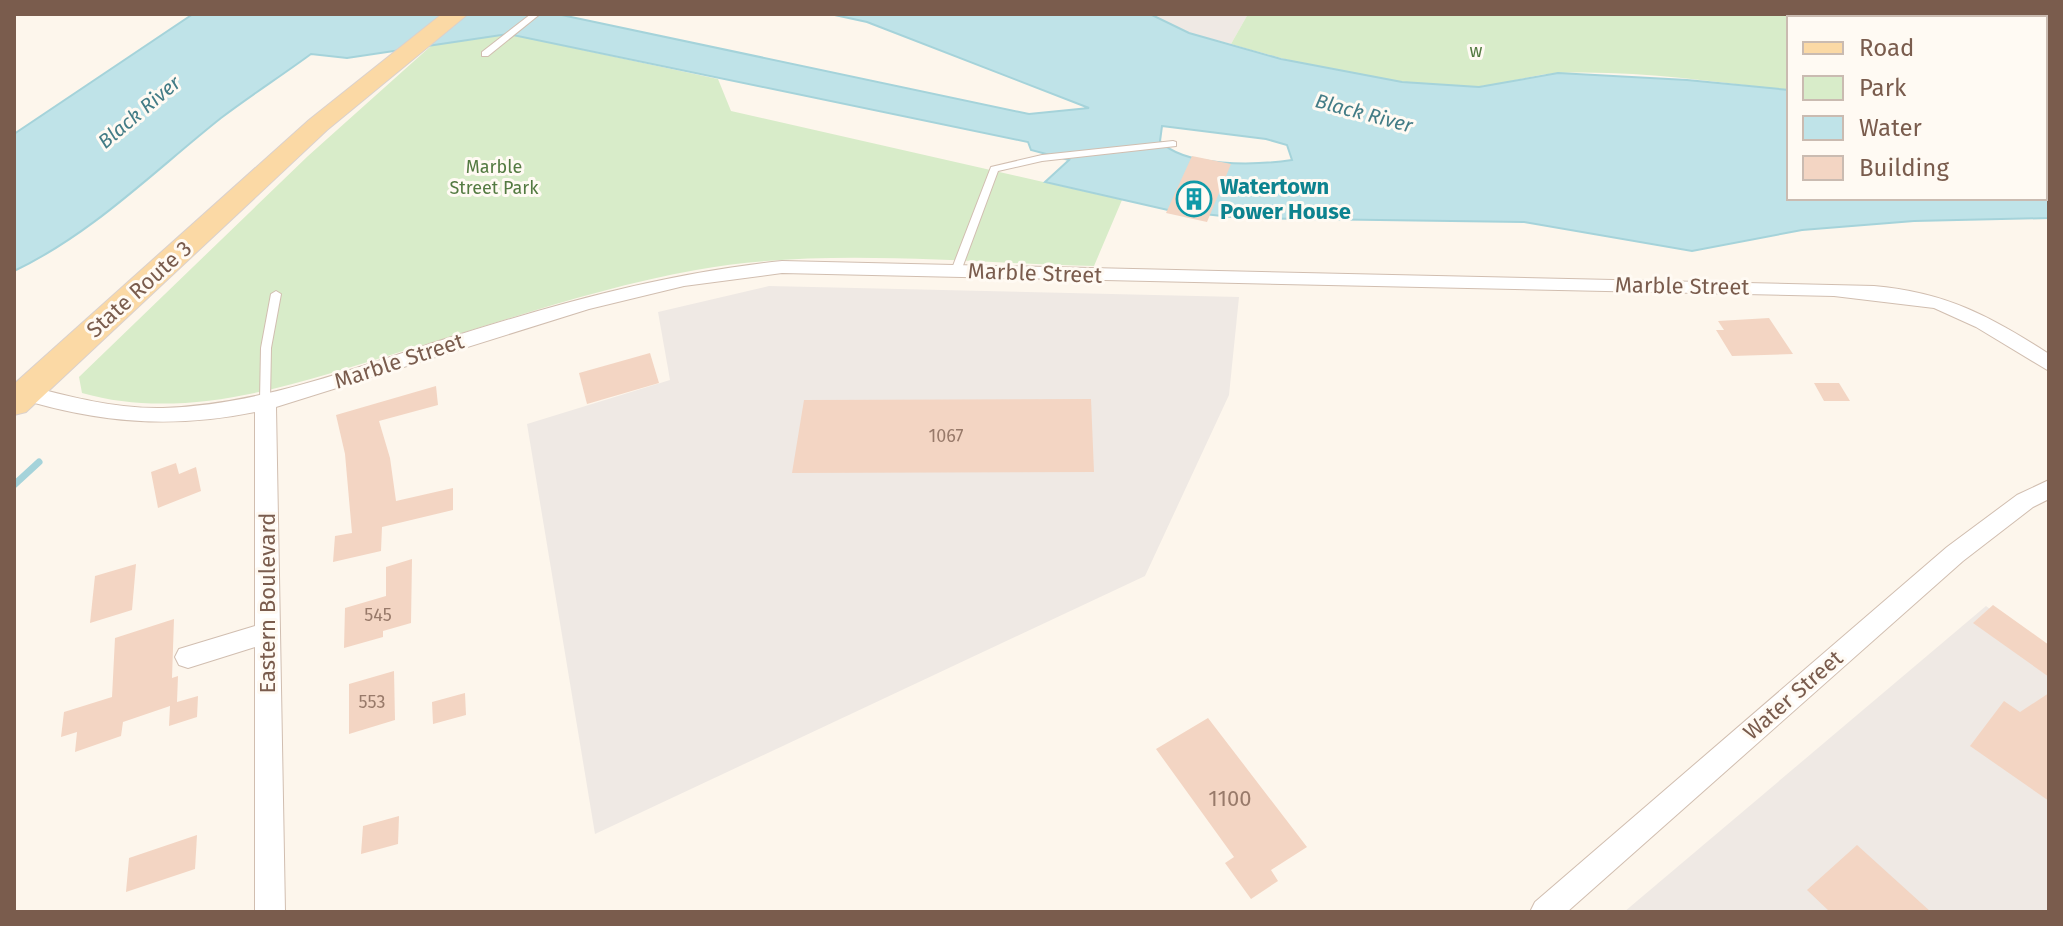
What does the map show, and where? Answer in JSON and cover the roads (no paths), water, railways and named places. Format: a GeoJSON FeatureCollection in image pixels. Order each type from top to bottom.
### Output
{"type":"FeatureCollection","features":[{"type":"Feature","properties":{"kind":"main road","name":"State Route 3"},"geometry":{"type":"LineString","coordinates":[[19,398],[374,77],[456,14]]}},
{"type":"Feature","properties":{"kind":"street","name":"Marble Street"},"geometry":{"type":"LineString","coordinates":[[19,398],[130,416],[217,411],[265,400],[532,318],[710,274],[782,267],[1834,289],[1904,295],[1941,304],[1985,323],[2049,364]]}},
{"type":"Feature","properties":{"kind":"street","name":"Eastern Boulevard"},"geometry":{"type":"LineString","coordinates":[[265,400],[270,912]]}},
{"type":"Feature","properties":{"kind":"street","name":"Water Street"},"geometry":{"type":"LineString","coordinates":[[1545,912],[1955,554],[2025,501],[2049,489]]}},
{"type":"Feature","properties":{"kind":"street"},"geometry":{"type":"LineString","coordinates":[[188,657],[267,633]]}},
{"type":"Feature","properties":{"kind":"lane"},"geometry":{"type":"LineString","coordinates":[[485,54],[536,14]]}},
{"type":"Feature","properties":{"kind":"lane"},"geometry":{"type":"LineString","coordinates":[[956,271],[994,169],[1042,158],[1173,144]]}},
{"type":"Feature","properties":{"kind":"lane","name":"Eastern Boulevard"},"geometry":{"type":"LineString","coordinates":[[265,400],[266,348],[276,294]]}},
{"type":"Feature","properties":{"kind":"water","name":"Black River"},"geometry":{"type":"Polygon","coordinates":[[[193,14],[557,14],[1029,114],[1089,108],[867,22],[830,14],[1150,14],[1189,33],[1281,59],[1402,82],[1479,87],[1558,73],[1687,80],[1787,90],[1787,200],[2047,200],[2049,75],[2049,218],[1914,221],[1802,230],[1692,251],[1524,222],[1240,218],[1168,210],[1045,182],[1069,160],[1031,150],[1028,142],[508,34],[347,58],[311,54],[221,118],[96,221],[14,271],[14,134],[193,14]],[[1162,126],[1160,141],[1186,156],[1241,163],[1292,160],[1287,145],[1266,139],[1162,126]]]}},
{"type":"Feature","properties":{"kind":"waterway"},"geometry":{"type":"LineString","coordinates":[[14,485],[39,462]]}},
{"type":"Feature","properties":{"kind":"place","name":"Watertown Power House"},"geometry":{"type":"Point","coordinates":[1194,199]}},
{"type":"Feature","properties":{"kind":"park label","name":"w"},"geometry":{"type":"Point","coordinates":[1476,51]}},
{"type":"Feature","properties":{"kind":"park label","name":"Marble Street Park"},"geometry":{"type":"Point","coordinates":[494,177]}}]}
